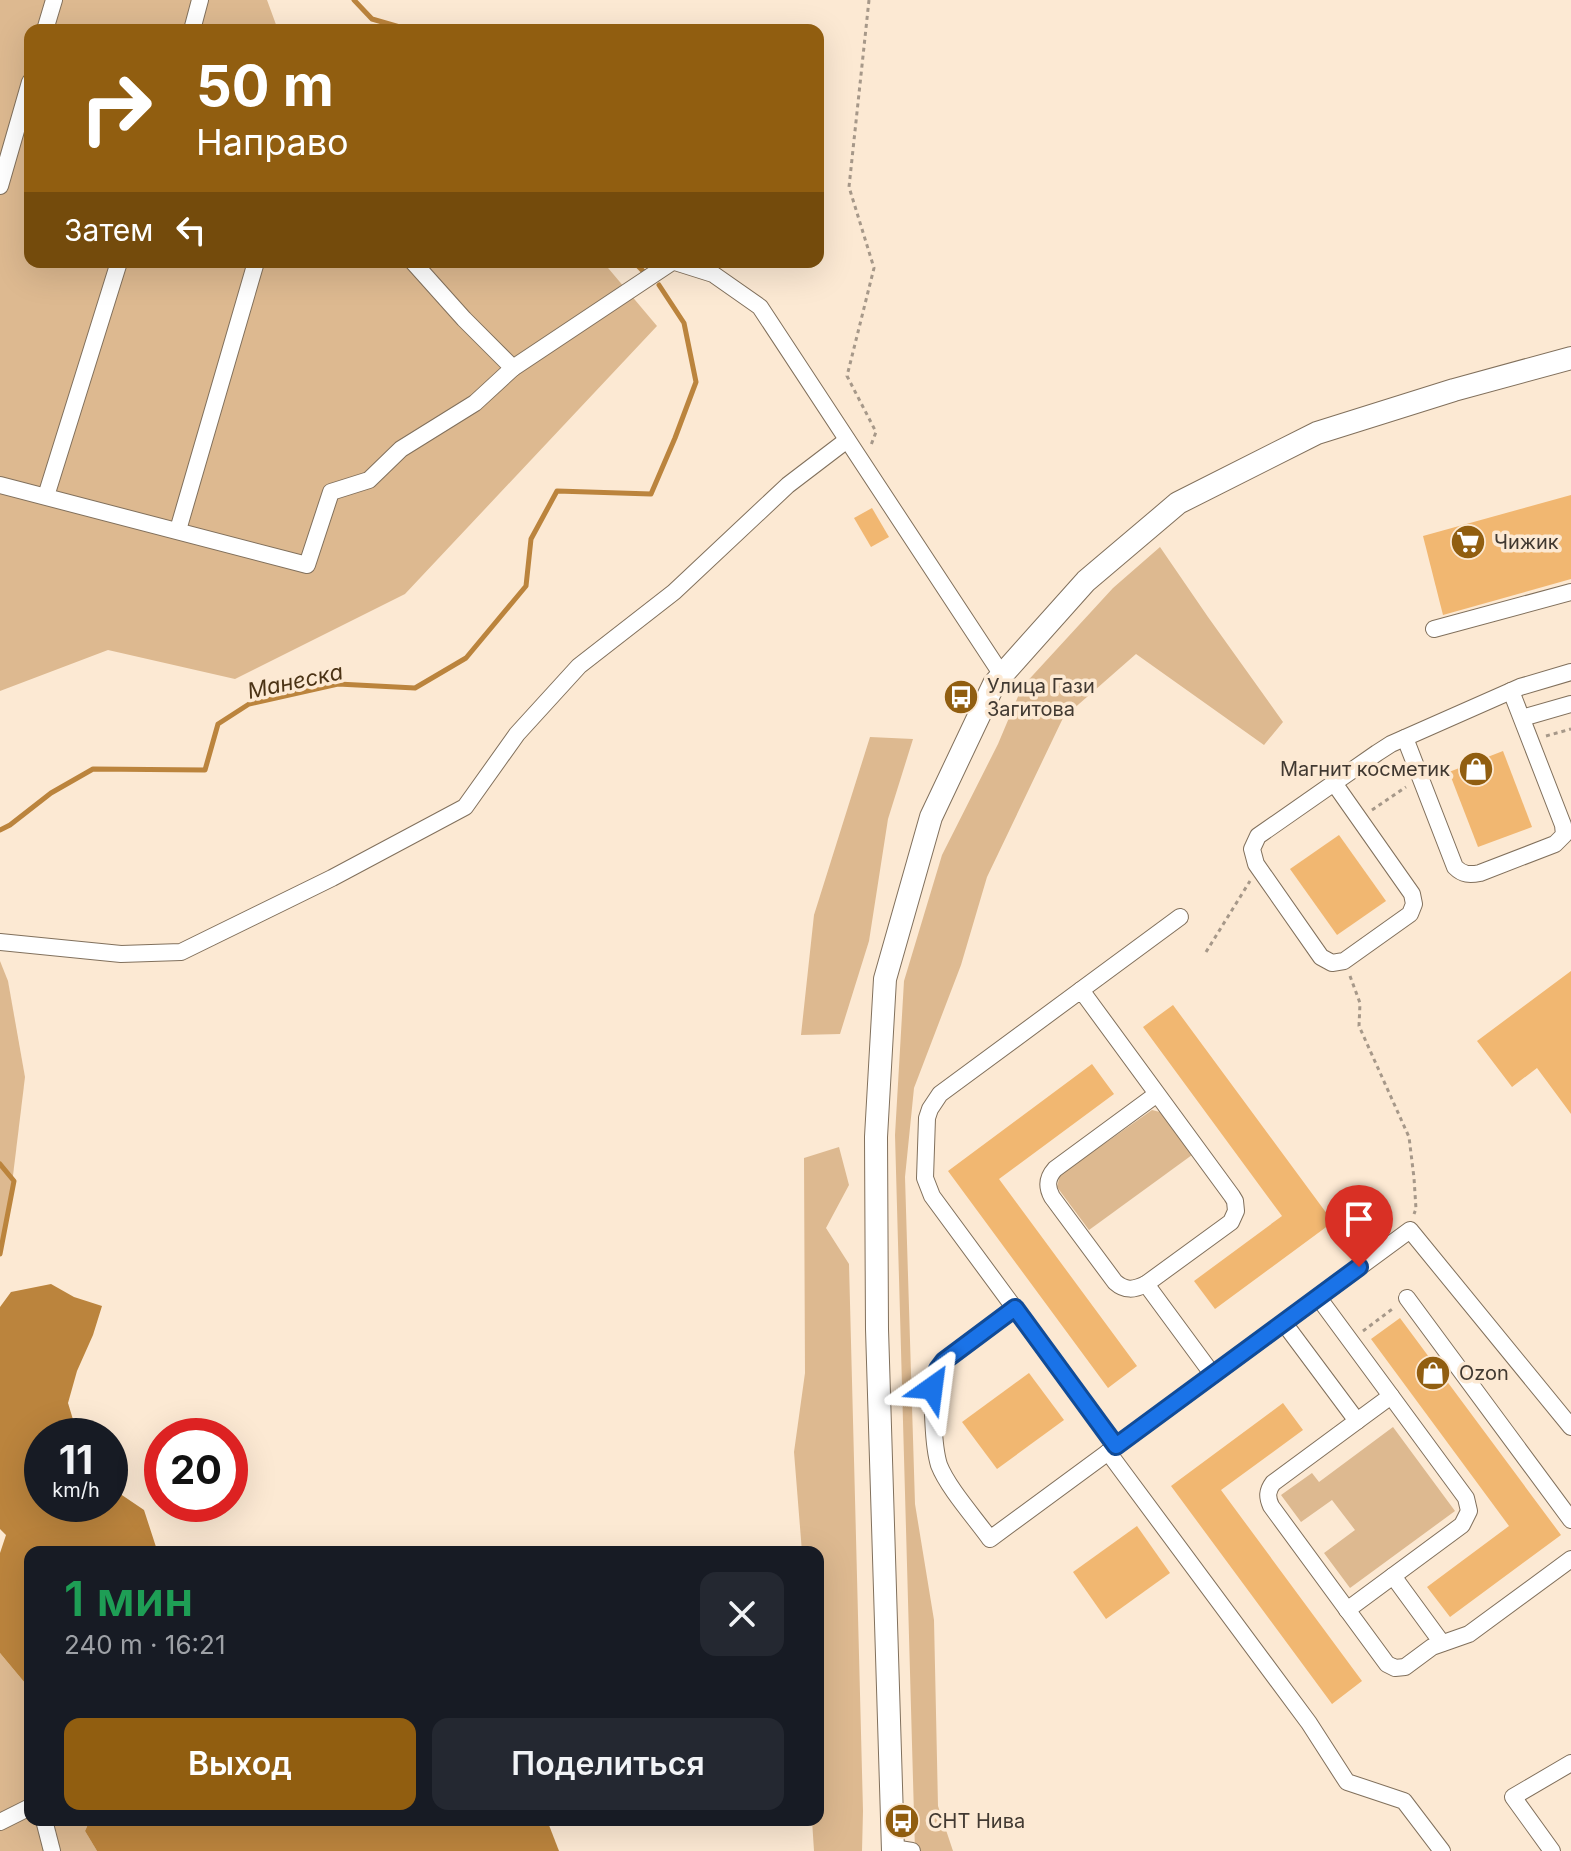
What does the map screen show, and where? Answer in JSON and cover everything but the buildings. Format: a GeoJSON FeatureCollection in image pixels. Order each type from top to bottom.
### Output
{"type":"FeatureCollection","features":[{"type":"Feature","properties":{"kind":"main road"},"geometry":{"type":"LineString","coordinates":[[899,1850],[877,1329],[876,1137],[885,979],[931,817],[994,684],[1086,581],[1178,503],[1317,433],[1454,390],[1571,358]]}},
{"type":"Feature","properties":{"kind":"street"},"geometry":{"type":"LineString","coordinates":[[47,24],[54,0]]}},
{"type":"Feature","properties":{"kind":"street"},"geometry":{"type":"LineString","coordinates":[[194,24],[200,0]]}},
{"type":"Feature","properties":{"kind":"street"},"geometry":{"type":"LineString","coordinates":[[0,186],[24,103]]}},
{"type":"Feature","properties":{"kind":"street"},"geometry":{"type":"LineString","coordinates":[[46,496],[117,268]]}},
{"type":"Feature","properties":{"kind":"street"},"geometry":{"type":"LineString","coordinates":[[178,530],[254,268]]}},
{"type":"Feature","properties":{"kind":"street"},"geometry":{"type":"LineString","coordinates":[[418,268],[513,368]]}},
{"type":"Feature","properties":{"kind":"street"},"geometry":{"type":"LineString","coordinates":[[0,485],[307,565],[331,492],[369,480],[401,449],[475,403],[513,368],[664,268]]}},
{"type":"Feature","properties":{"kind":"street"},"geometry":{"type":"LineString","coordinates":[[693,268],[713,274],[760,307],[1002,675]]}},
{"type":"Feature","properties":{"kind":"street"},"geometry":{"type":"LineString","coordinates":[[0,942],[121,954],[181,952],[332,878],[465,807],[517,734],[579,666],[674,592],[788,485],[847,440]]}},
{"type":"Feature","properties":{"kind":"street"},"geometry":{"type":"LineString","coordinates":[[1434,629],[1571,592]]}},
{"type":"Feature","properties":{"kind":"street"},"geometry":{"type":"LineString","coordinates":[[1334,783],[1412,894],[1414,904],[1410,914],[1344,961],[1332,963],[1321,957],[1258,867],[1252,849],[1258,836],[1384,748],[1511,691],[1571,672]]}},
{"type":"Feature","properties":{"kind":"street"},"geometry":{"type":"LineString","coordinates":[[1405,738],[1455,867],[1471,875],[1480,873],[1555,844],[1564,835],[1563,825],[1511,691]]}},
{"type":"Feature","properties":{"kind":"street"},"geometry":{"type":"LineString","coordinates":[[1522,718],[1571,704]]}},
{"type":"Feature","properties":{"kind":"street"},"geometry":{"type":"LineString","coordinates":[[1180,917],[940,1094],[927,1118],[925,1178],[932,1196],[1309,1723],[1347,1782],[1404,1801],[1442,1851]]}},
{"type":"Feature","properties":{"kind":"street"},"geometry":{"type":"LineString","coordinates":[[1081,990],[1232,1196],[1235,1201],[1236,1211],[1231,1222],[1146,1284],[1126,1289],[1115,1282],[1052,1197],[1048,1182],[1055,1169],[1157,1094]]}},
{"type":"Feature","properties":{"kind":"street"},"geometry":{"type":"LineString","coordinates":[[1015,1308],[944,1361],[934,1379],[932,1398],[936,1453],[942,1473],[990,1539],[1410,1230],[1571,1427]]}},
{"type":"Feature","properties":{"kind":"street"},"geometry":{"type":"LineString","coordinates":[[1146,1284],[1213,1375]]}},
{"type":"Feature","properties":{"kind":"street"},"geometry":{"type":"LineString","coordinates":[[1318,1297],[1466,1498],[1469,1511],[1462,1525],[1347,1610]]}},
{"type":"Feature","properties":{"kind":"street"},"geometry":{"type":"LineString","coordinates":[[1407,1298],[1571,1520]]}},
{"type":"Feature","properties":{"kind":"street"},"geometry":{"type":"LineString","coordinates":[[1284,1323],[1357,1421]]}},
{"type":"Feature","properties":{"kind":"street"},"geometry":{"type":"LineString","coordinates":[[1391,1396],[1273,1483],[1268,1493],[1271,1506],[1387,1664],[1395,1668],[1405,1667],[1432,1647],[1469,1634],[1571,1559]]}},
{"type":"Feature","properties":{"kind":"street"},"geometry":{"type":"LineString","coordinates":[[1393,1576],[1442,1643]]}},
{"type":"Feature","properties":{"kind":"street"},"geometry":{"type":"LineString","coordinates":[[1552,1851],[1513,1797],[1571,1763]]}},
{"type":"Feature","properties":{"kind":"street"},"geometry":{"type":"LineString","coordinates":[[0,1822],[24,1810]]}},
{"type":"Feature","properties":{"kind":"street"},"geometry":{"type":"LineString","coordinates":[[46,1826],[52,1851]]}},
{"type":"Feature","properties":{"kind":"path"},"geometry":{"type":"LineString","coordinates":[[864,467],[876,432],[847,376],[874,268],[849,187],[869,0]]}},
{"type":"Feature","properties":{"kind":"path"},"geometry":{"type":"LineString","coordinates":[[1531,741],[1571,729]]}},
{"type":"Feature","properties":{"kind":"path"},"geometry":{"type":"LineString","coordinates":[[1360,819],[1420,777]]}},
{"type":"Feature","properties":{"kind":"path"},"geometry":{"type":"LineString","coordinates":[[1206,952],[1258,867]]}},
{"type":"Feature","properties":{"kind":"path"},"geometry":{"type":"LineString","coordinates":[[1344,961],[1360,1003],[1359,1026],[1409,1137],[1416,1209],[1410,1230]]}},
{"type":"Feature","properties":{"kind":"path"},"geometry":{"type":"LineString","coordinates":[[1350,1340],[1407,1298]]}},
{"type":"Feature","properties":{"kind":"shaded area"},"geometry":{"type":"Polygon","coordinates":[[[0,0],[267,0],[276,24],[24,24],[24,268],[608,268],[657,326],[405,594],[235,679],[108,650],[0,691],[0,0]]]}},
{"type":"Feature","properties":{"kind":"shaded area"},"geometry":{"type":"Polygon","coordinates":[[[1160,547],[1283,722],[1264,745],[1136,654],[1063,718],[987,877],[961,965],[914,1088],[905,1177],[915,1504],[934,1620],[938,1806],[953,1851],[915,1851],[895,1135],[904,981],[942,855],[998,744],[1022,687],[1113,588],[1160,547]]]}},
{"type":"Feature","properties":{"kind":"shaded area"},"geometry":{"type":"Polygon","coordinates":[[[870,737],[913,739],[888,819],[869,941],[840,1034],[801,1035],[814,915],[870,737]]]}},
{"type":"Feature","properties":{"kind":"shaded area"},"geometry":{"type":"Polygon","coordinates":[[[0,961],[8,981],[25,1077],[10,1200],[0,1246],[0,961]]]}},
{"type":"Feature","properties":{"kind":"shaded area"},"geometry":{"type":"Polygon","coordinates":[[[1152,1110],[1160,1112],[1192,1155],[1089,1230],[1057,1187],[1060,1175],[1152,1110]]]}},
{"type":"Feature","properties":{"kind":"shaded area"},"geometry":{"type":"Polygon","coordinates":[[[839,1147],[849,1185],[826,1228],[849,1264],[862,1851],[814,1851],[812,1826],[824,1826],[824,1546],[802,1546],[794,1452],[805,1373],[804,1158],[839,1147]]]}},
{"type":"Feature","properties":{"kind":"shaded area"},"geometry":{"type":"Polygon","coordinates":[[[51,1284],[74,1297],[102,1306],[68,1403],[73,1418],[24,1418],[24,1522],[128,1522],[128,1499],[144,1510],[144,1522],[148,1522],[155,1546],[24,1546],[24,1682],[0,1653],[0,1553],[6,1535],[0,1529],[0,1307],[11,1292],[51,1284]]]}},
{"type":"Feature","properties":{"kind":"shaded area"},"geometry":{"type":"Polygon","coordinates":[[[1393,1427],[1455,1511],[1350,1588],[1324,1553],[1355,1530],[1332,1500],[1301,1522],[1281,1495],[1312,1473],[1319,1482],[1393,1427]]]}},
{"type":"Feature","properties":{"kind":"shaded area"},"geometry":{"type":"Polygon","coordinates":[[[0,1653],[24,1682],[24,1826],[87,1826],[85,1831],[97,1851],[0,1851],[0,1653]]]}},
{"type":"Feature","properties":{"kind":"shaded area"},"geometry":{"type":"Polygon","coordinates":[[[87,1826],[549,1826],[559,1851],[97,1851],[85,1831],[87,1826]]]}},
{"type":"Feature","properties":{"kind":"waterway","name":"Манеска"},"geometry":{"type":"LineString","coordinates":[[354,0],[372,19],[389,24]]}},
{"type":"Feature","properties":{"kind":"waterway","name":"Манеска"},"geometry":{"type":"LineString","coordinates":[[640,268],[643,271]]}},
{"type":"Feature","properties":{"kind":"waterway","name":"Манеска"},"geometry":{"type":"LineString","coordinates":[[0,830],[51,793],[93,769],[205,770],[218,724],[249,704],[338,684],[415,688],[466,658],[526,586],[531,539],[557,491],[651,494],[696,382],[684,323],[659,285]]}},
{"type":"Feature","properties":{"kind":"waterway","name":"Манеска"},"geometry":{"type":"LineString","coordinates":[[0,1164],[14,1181],[0,1254]]}},
{"type":"Feature","properties":{"kind":"place","name":"Чижик"},"geometry":{"type":"Point","coordinates":[1468,542]}},
{"type":"Feature","properties":{"kind":"place","name":"Улица Гази Загитова"},"geometry":{"type":"Point","coordinates":[961,697]}},
{"type":"Feature","properties":{"kind":"place","name":"Магнит косметик"},"geometry":{"type":"Point","coordinates":[1476,769]}},
{"type":"Feature","properties":{"kind":"place","name":"Ozon"},"geometry":{"type":"Point","coordinates":[1433,1373]}},
{"type":"Feature","properties":{"kind":"place","name":"СНТ Нива"},"geometry":{"type":"Point","coordinates":[902,1821]}},
{"type":"Feature","properties":{"kind":"route"},"geometry":{"type":"LineString","coordinates":[[932,1388],[944,1361],[1015,1308],[1116,1446],[1359,1267]]}}]}
